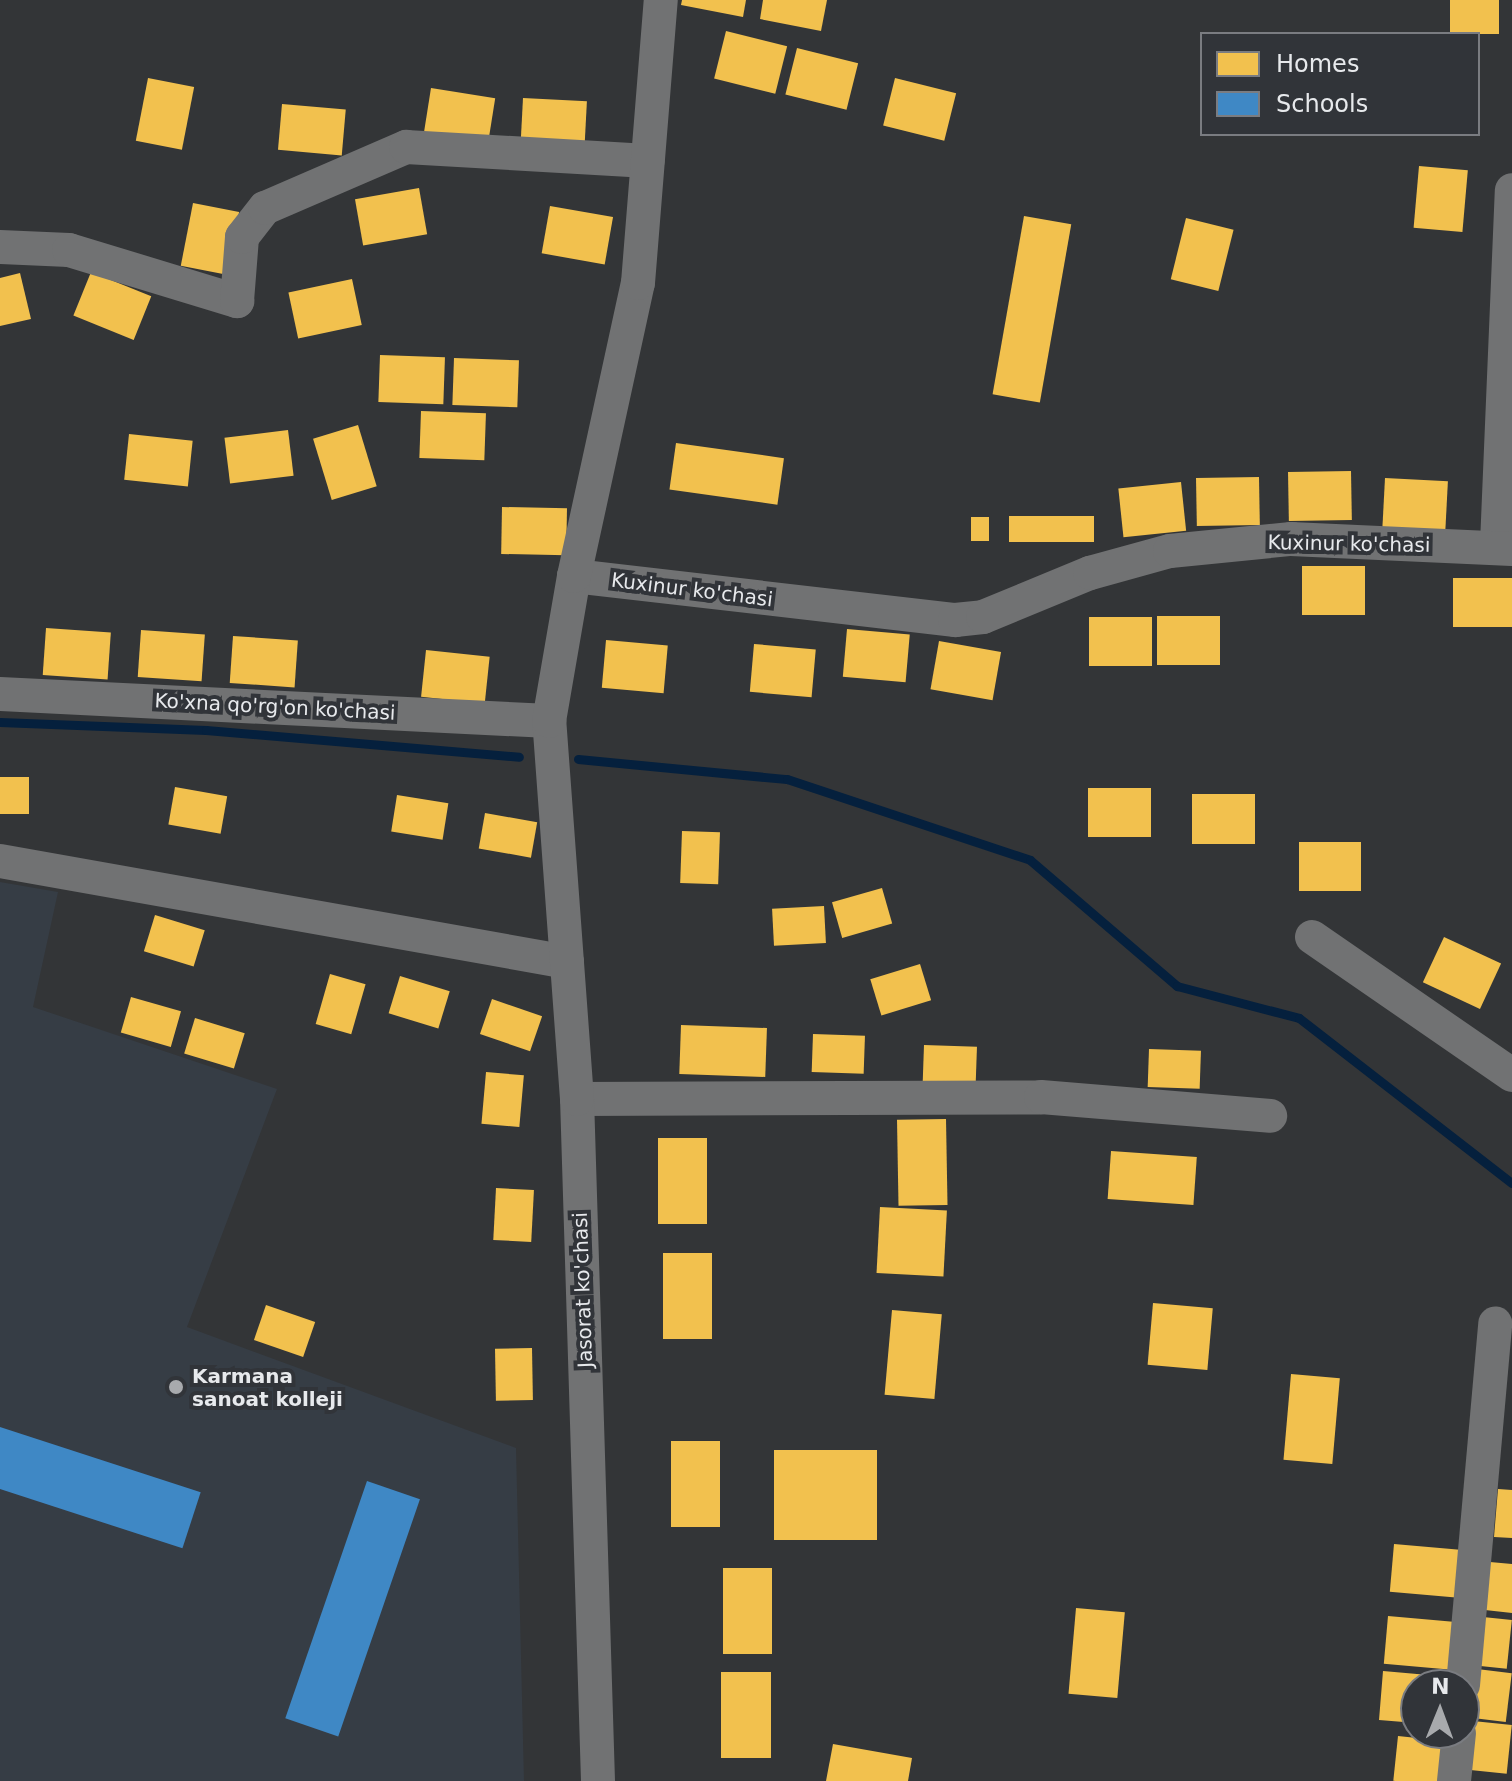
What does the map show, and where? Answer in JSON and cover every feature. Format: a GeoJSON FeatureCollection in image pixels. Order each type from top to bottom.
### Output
{"type":"FeatureCollection","features":[{"type":"Feature","properties":{"kind":"street","name":"Jasorat ko'chasi"},"geometry":{"type":"LineString","coordinates":[[598,1781],[577,1099],[549,721],[574,576],[638,283],[661,0]]}},
{"type":"Feature","properties":{"kind":"street"},"geometry":{"type":"LineString","coordinates":[[0,247],[69,250],[237,301],[242,237],[265,208],[406,147],[648,161]]}},
{"type":"Feature","properties":{"kind":"street","name":"Kuxinur ko'chasi"},"geometry":{"type":"LineString","coordinates":[[574,576],[955,620],[983,617],[1090,573],[1170,551],[1291,539],[1504,546],[1512,190]]}},
{"type":"Feature","properties":{"kind":"street","name":"Ko'xna qo'rg'on ko'chasi"},"geometry":{"type":"LineString","coordinates":[[0,694],[549,721]]}},
{"type":"Feature","properties":{"kind":"street"},"geometry":{"type":"LineString","coordinates":[[0,861],[567,962]]}},
{"type":"Feature","properties":{"kind":"street"},"geometry":{"type":"LineString","coordinates":[[1312,937],[1512,1075]]}},
{"type":"Feature","properties":{"kind":"street"},"geometry":{"type":"LineString","coordinates":[[577,1099],[1041,1097],[1270,1116]]}},
{"type":"Feature","properties":{"kind":"street"},"geometry":{"type":"LineString","coordinates":[[1464,1669],[1495,1323]]}},
{"type":"Feature","properties":{"kind":"street"},"geometry":{"type":"LineString","coordinates":[[1454,1781],[1457,1749]]}},
{"type":"Feature","properties":{"kind":"shaded area","name":"Karmana sanoat kolleji"},"geometry":{"type":"Polygon","coordinates":[[[0,882],[58,892],[33,1007],[277,1089],[187,1327],[516,1448],[524,1781],[0,1781],[0,882]]]}},
{"type":"Feature","properties":{"kind":"building: Homes"},"geometry":{"type":"Polygon","coordinates":[[[682,0],[746,0],[743,17],[681,5],[682,0]]]}},
{"type":"Feature","properties":{"kind":"building: Homes"},"geometry":{"type":"Polygon","coordinates":[[[763,0],[827,0],[821,31],[760,19],[763,0]]]}},
{"type":"Feature","properties":{"kind":"building: Homes"},"geometry":{"type":"Polygon","coordinates":[[[1450,0],[1499,0],[1499,34],[1450,32],[1450,0]]]}},
{"type":"Feature","properties":{"kind":"building: Homes"},"geometry":{"type":"Polygon","coordinates":[[[726,31],[787,46],[775,94],[714,79],[726,31]]]}},
{"type":"Feature","properties":{"kind":"building: Homes"},"geometry":{"type":"Polygon","coordinates":[[[797,48],[858,63],[847,110],[785,95],[797,48]]]}},
{"type":"Feature","properties":{"kind":"building: Homes"},"geometry":{"type":"Polygon","coordinates":[[[148,78],[194,87],[182,150],[136,141],[148,78]]]}},
{"type":"Feature","properties":{"kind":"building: Homes"},"geometry":{"type":"Polygon","coordinates":[[[895,78],[956,93],[944,141],[883,126],[895,78]]]}},
{"type":"Feature","properties":{"kind":"building: Homes"},"geometry":{"type":"Polygon","coordinates":[[[431,88],[495,98],[488,144],[424,133],[431,88]]]}},
{"type":"Feature","properties":{"kind":"building: Homes"},"geometry":{"type":"Polygon","coordinates":[[[523,98],[587,101],[584,148],[521,145],[523,98]]]}},
{"type":"Feature","properties":{"kind":"building: Homes"},"geometry":{"type":"Polygon","coordinates":[[[282,104],[346,110],[342,155],[278,150],[282,104]]]}},
{"type":"Feature","properties":{"kind":"building: Homes"},"geometry":{"type":"Polygon","coordinates":[[[1419,166],[1468,170],[1462,232],[1414,228],[1419,166]]]}},
{"type":"Feature","properties":{"kind":"building: Homes"},"geometry":{"type":"Polygon","coordinates":[[[419,188],[427,234],[363,246],[355,199],[419,188]]]}},
{"type":"Feature","properties":{"kind":"building: Homes"},"geometry":{"type":"Polygon","coordinates":[[[193,203],[239,212],[227,275],[181,266],[193,203]]]}},
{"type":"Feature","properties":{"kind":"building: Homes"},"geometry":{"type":"Polygon","coordinates":[[[550,206],[613,217],[605,264],[542,253],[550,206]]]}},
{"type":"Feature","properties":{"kind":"building: Homes"},"geometry":{"type":"Polygon","coordinates":[[[1024,216],[1071,224],[1040,403],[993,394],[1024,216]]]}},
{"type":"Feature","properties":{"kind":"building: Homes"},"geometry":{"type":"Polygon","coordinates":[[[1186,218],[1234,230],[1218,291],[1171,279],[1186,218]]]}},
{"type":"Feature","properties":{"kind":"building: Homes"},"geometry":{"type":"Polygon","coordinates":[[[91,272],[151,296],[134,340],[73,316],[91,272]]]}},
{"type":"Feature","properties":{"kind":"building: Homes"},"geometry":{"type":"Polygon","coordinates":[[[20,273],[31,319],[0,326],[0,278],[20,273]]]}},
{"type":"Feature","properties":{"kind":"building: Homes"},"geometry":{"type":"Polygon","coordinates":[[[352,279],[362,325],[298,338],[288,293],[352,279]]]}},
{"type":"Feature","properties":{"kind":"building: Homes"},"geometry":{"type":"Polygon","coordinates":[[[380,355],[445,357],[443,404],[378,402],[380,355]]]}},
{"type":"Feature","properties":{"kind":"building: Homes"},"geometry":{"type":"Polygon","coordinates":[[[454,358],[519,360],[517,407],[452,405],[454,358]]]}},
{"type":"Feature","properties":{"kind":"building: Homes"},"geometry":{"type":"Polygon","coordinates":[[[421,411],[486,413],[484,460],[419,458],[421,411]]]}},
{"type":"Feature","properties":{"kind":"building: Homes"},"geometry":{"type":"Polygon","coordinates":[[[358,425],[377,486],[332,500],[313,439],[358,425]]]}},
{"type":"Feature","properties":{"kind":"building: Homes"},"geometry":{"type":"Polygon","coordinates":[[[288,430],[294,476],[230,483],[224,438],[288,430]]]}},
{"type":"Feature","properties":{"kind":"building: Homes"},"geometry":{"type":"Polygon","coordinates":[[[129,434],[193,441],[188,486],[124,480],[129,434]]]}},
{"type":"Feature","properties":{"kind":"building: Homes"},"geometry":{"type":"Polygon","coordinates":[[[676,443],[784,458],[777,505],[669,490],[676,443]]]}},
{"type":"Feature","properties":{"kind":"building: Homes"},"geometry":{"type":"Polygon","coordinates":[[[1351,471],[1352,520],[1289,521],[1288,472],[1351,471]]]}},
{"type":"Feature","properties":{"kind":"building: Homes"},"geometry":{"type":"Polygon","coordinates":[[[1259,477],[1260,525],[1197,526],[1196,478],[1259,477]]]}},
{"type":"Feature","properties":{"kind":"building: Homes"},"geometry":{"type":"Polygon","coordinates":[[[1385,478],[1448,481],[1445,530],[1382,527],[1385,478]]]}},
{"type":"Feature","properties":{"kind":"building: Homes"},"geometry":{"type":"Polygon","coordinates":[[[1181,482],[1186,531],[1123,537],[1118,489],[1181,482]]]}},
{"type":"Feature","properties":{"kind":"building: Homes"},"geometry":{"type":"Polygon","coordinates":[[[502,507],[567,508],[566,555],[501,554],[502,507]]]}},
{"type":"Feature","properties":{"kind":"building: Homes"},"geometry":{"type":"Polygon","coordinates":[[[1009,516],[1094,516],[1094,542],[1009,542],[1009,516]]]}},
{"type":"Feature","properties":{"kind":"building: Homes"},"geometry":{"type":"Polygon","coordinates":[[[971,517],[989,517],[989,541],[971,541],[971,517]]]}},
{"type":"Feature","properties":{"kind":"building: Homes"},"geometry":{"type":"Polygon","coordinates":[[[1302,566],[1365,566],[1365,615],[1302,615],[1302,566]]]}},
{"type":"Feature","properties":{"kind":"building: Homes"},"geometry":{"type":"Polygon","coordinates":[[[1453,578],[1512,578],[1512,627],[1453,627],[1453,578]]]}},
{"type":"Feature","properties":{"kind":"building: Homes"},"geometry":{"type":"Polygon","coordinates":[[[1157,616],[1220,616],[1220,665],[1157,665],[1157,616]]]}},
{"type":"Feature","properties":{"kind":"building: Homes"},"geometry":{"type":"Polygon","coordinates":[[[1089,617],[1152,617],[1152,666],[1089,666],[1089,617]]]}},
{"type":"Feature","properties":{"kind":"building: Homes"},"geometry":{"type":"Polygon","coordinates":[[[46,628],[111,633],[108,679],[43,675],[46,628]]]}},
{"type":"Feature","properties":{"kind":"building: Homes"},"geometry":{"type":"Polygon","coordinates":[[[847,629],[910,634],[906,682],[843,677],[847,629]]]}},
{"type":"Feature","properties":{"kind":"building: Homes"},"geometry":{"type":"Polygon","coordinates":[[[141,630],[205,634],[202,681],[138,677],[141,630]]]}},
{"type":"Feature","properties":{"kind":"building: Homes"},"geometry":{"type":"Polygon","coordinates":[[[233,636],[298,641],[295,687],[230,683],[233,636]]]}},
{"type":"Feature","properties":{"kind":"building: Homes"},"geometry":{"type":"Polygon","coordinates":[[[606,640],[668,645],[664,693],[602,688],[606,640]]]}},
{"type":"Feature","properties":{"kind":"building: Homes"},"geometry":{"type":"Polygon","coordinates":[[[939,641],[1001,652],[993,700],[930,689],[939,641]]]}},
{"type":"Feature","properties":{"kind":"building: Homes"},"geometry":{"type":"Polygon","coordinates":[[[754,644],[816,649],[812,697],[750,692],[754,644]]]}},
{"type":"Feature","properties":{"kind":"building: Homes"},"geometry":{"type":"Polygon","coordinates":[[[426,650],[490,657],[485,703],[421,697],[426,650]]]}},
{"type":"Feature","properties":{"kind":"building: Homes"},"geometry":{"type":"Polygon","coordinates":[[[0,777],[29,777],[29,814],[0,814],[0,777]]]}},
{"type":"Feature","properties":{"kind":"building: Homes"},"geometry":{"type":"Polygon","coordinates":[[[175,787],[227,796],[221,834],[168,824],[175,787]]]}},
{"type":"Feature","properties":{"kind":"building: Homes"},"geometry":{"type":"Polygon","coordinates":[[[1088,788],[1151,788],[1151,837],[1088,837],[1088,788]]]}},
{"type":"Feature","properties":{"kind":"building: Homes"},"geometry":{"type":"Polygon","coordinates":[[[1192,794],[1255,794],[1255,844],[1192,844],[1192,794]]]}},
{"type":"Feature","properties":{"kind":"building: Homes"},"geometry":{"type":"Polygon","coordinates":[[[397,795],[448,803],[443,840],[391,832],[397,795]]]}},
{"type":"Feature","properties":{"kind":"building: Homes"},"geometry":{"type":"Polygon","coordinates":[[[485,813],[537,822],[531,858],[479,848],[485,813]]]}},
{"type":"Feature","properties":{"kind":"building: Homes"},"geometry":{"type":"Polygon","coordinates":[[[682,831],[720,832],[718,884],[680,883],[682,831]]]}},
{"type":"Feature","properties":{"kind":"building: Homes"},"geometry":{"type":"Polygon","coordinates":[[[1299,842],[1361,842],[1361,891],[1299,891],[1299,842]]]}},
{"type":"Feature","properties":{"kind":"building: Homes"},"geometry":{"type":"Polygon","coordinates":[[[882,888],[892,924],[842,938],[832,902],[882,888]]]}},
{"type":"Feature","properties":{"kind":"building: Homes"},"geometry":{"type":"Polygon","coordinates":[[[824,906],[826,943],[774,946],[772,909],[824,906]]]}},
{"type":"Feature","properties":{"kind":"building: Homes"},"geometry":{"type":"Polygon","coordinates":[[[155,915],[205,930],[194,967],[144,951],[155,915]]]}},
{"type":"Feature","properties":{"kind":"building: Homes"},"geometry":{"type":"Polygon","coordinates":[[[1444,937],[1501,964],[1480,1009],[1423,982],[1444,937]]]}},
{"type":"Feature","properties":{"kind":"building: Homes"},"geometry":{"type":"Polygon","coordinates":[[[920,964],[931,1000],[881,1016],[870,979],[920,964]]]}},
{"type":"Feature","properties":{"kind":"building: Homes"},"geometry":{"type":"Polygon","coordinates":[[[330,974],[366,984],[351,1034],[316,1024],[330,974]]]}},
{"type":"Feature","properties":{"kind":"building: Homes"},"geometry":{"type":"Polygon","coordinates":[[[400,976],[450,991],[438,1028],[389,1013],[400,976]]]}},
{"type":"Feature","properties":{"kind":"building: Homes"},"geometry":{"type":"Polygon","coordinates":[[[131,997],[181,1011],[171,1047],[121,1033],[131,997]]]}},
{"type":"Feature","properties":{"kind":"building: Homes"},"geometry":{"type":"Polygon","coordinates":[[[492,999],[542,1016],[530,1051],[480,1034],[492,999]]]}},
{"type":"Feature","properties":{"kind":"building: Homes"},"geometry":{"type":"Polygon","coordinates":[[[195,1018],[245,1033],[234,1069],[184,1053],[195,1018]]]}},
{"type":"Feature","properties":{"kind":"building: Homes"},"geometry":{"type":"Polygon","coordinates":[[[681,1025],[767,1028],[765,1077],[679,1074],[681,1025]]]}},
{"type":"Feature","properties":{"kind":"building: Homes"},"geometry":{"type":"Polygon","coordinates":[[[813,1034],[865,1036],[864,1074],[812,1072],[813,1034]]]}},
{"type":"Feature","properties":{"kind":"building: Homes"},"geometry":{"type":"Polygon","coordinates":[[[924,1045],[977,1047],[976,1085],[923,1083],[924,1045]]]}},
{"type":"Feature","properties":{"kind":"building: Homes"},"geometry":{"type":"Polygon","coordinates":[[[1149,1049],[1201,1051],[1200,1089],[1148,1087],[1149,1049]]]}},
{"type":"Feature","properties":{"kind":"building: Homes"},"geometry":{"type":"Polygon","coordinates":[[[486,1072],[524,1075],[519,1127],[481,1124],[486,1072]]]}},
{"type":"Feature","properties":{"kind":"building: Homes"},"geometry":{"type":"Polygon","coordinates":[[[946,1119],[948,1205],[899,1206],[897,1120],[946,1119]]]}},
{"type":"Feature","properties":{"kind":"building: Homes"},"geometry":{"type":"Polygon","coordinates":[[[658,1138],[707,1138],[707,1224],[658,1224],[658,1138]]]}},
{"type":"Feature","properties":{"kind":"building: Homes"},"geometry":{"type":"Polygon","coordinates":[[[1111,1151],[1197,1157],[1193,1205],[1108,1199],[1111,1151]]]}},
{"type":"Feature","properties":{"kind":"building: Homes"},"geometry":{"type":"Polygon","coordinates":[[[496,1188],[534,1190],[531,1242],[493,1240],[496,1188]]]}},
{"type":"Feature","properties":{"kind":"building: Homes"},"geometry":{"type":"Polygon","coordinates":[[[880,1207],[947,1211],[943,1276],[877,1273],[880,1207]]]}},
{"type":"Feature","properties":{"kind":"building: Homes"},"geometry":{"type":"Polygon","coordinates":[[[663,1253],[712,1253],[712,1339],[663,1339],[663,1253]]]}},
{"type":"Feature","properties":{"kind":"building: Homes"},"geometry":{"type":"Polygon","coordinates":[[[1153,1303],[1213,1308],[1207,1370],[1148,1365],[1153,1303]]]}},
{"type":"Feature","properties":{"kind":"building: Homes"},"geometry":{"type":"Polygon","coordinates":[[[266,1305],[315,1322],[303,1357],[254,1340],[266,1305]]]}},
{"type":"Feature","properties":{"kind":"building: Homes"},"geometry":{"type":"Polygon","coordinates":[[[892,1310],[942,1314],[934,1399],[885,1395],[892,1310]]]}},
{"type":"Feature","properties":{"kind":"building: Homes"},"geometry":{"type":"Polygon","coordinates":[[[532,1348],[533,1400],[496,1401],[495,1349],[532,1348]]]}},
{"type":"Feature","properties":{"kind":"building: Homes"},"geometry":{"type":"Polygon","coordinates":[[[1291,1374],[1340,1378],[1332,1464],[1284,1460],[1291,1374]]]}},
{"type":"Feature","properties":{"kind":"building: Homes"},"geometry":{"type":"Polygon","coordinates":[[[671,1441],[720,1441],[720,1527],[671,1527],[671,1441]]]}},
{"type":"Feature","properties":{"kind":"building: Homes"},"geometry":{"type":"Polygon","coordinates":[[[774,1450],[877,1450],[877,1540],[774,1540],[774,1450]]]}},
{"type":"Feature","properties":{"kind":"building: Homes"},"geometry":{"type":"Polygon","coordinates":[[[1498,1489],[1512,1490],[1512,1538],[1494,1537],[1498,1489]]]}},
{"type":"Feature","properties":{"kind":"building: Homes"},"geometry":{"type":"Polygon","coordinates":[[[1394,1544],[1463,1550],[1459,1598],[1390,1592],[1394,1544]]]}},
{"type":"Feature","properties":{"kind":"building: Homes"},"geometry":{"type":"Polygon","coordinates":[[[1490,1562],[1512,1564],[1512,1613],[1485,1610],[1490,1562]]]}},
{"type":"Feature","properties":{"kind":"building: Homes"},"geometry":{"type":"Polygon","coordinates":[[[723,1568],[772,1568],[772,1654],[723,1654],[723,1568]]]}},
{"type":"Feature","properties":{"kind":"building: Homes"},"geometry":{"type":"Polygon","coordinates":[[[1076,1608],[1125,1612],[1117,1698],[1069,1694],[1076,1608]]]}},
{"type":"Feature","properties":{"kind":"building: Homes"},"geometry":{"type":"Polygon","coordinates":[[[1388,1616],[1456,1622],[1452,1669],[1384,1664],[1388,1616]]]}},
{"type":"Feature","properties":{"kind":"building: Homes"},"geometry":{"type":"Polygon","coordinates":[[[1483,1617],[1512,1620],[1507,1669],[1478,1666],[1483,1617]]]}},
{"type":"Feature","properties":{"kind":"building: Homes"},"geometry":{"type":"Polygon","coordinates":[[[1480,1669],[1512,1673],[1506,1722],[1480,1719],[1480,1669]]]}},
{"type":"Feature","properties":{"kind":"building: Homes"},"geometry":{"type":"Polygon","coordinates":[[[1383,1671],[1400,1672],[1400,1722],[1379,1720],[1383,1671]]]}},
{"type":"Feature","properties":{"kind":"building: Homes"},"geometry":{"type":"Polygon","coordinates":[[[721,1672],[771,1672],[771,1758],[721,1758],[721,1672]]]}},
{"type":"Feature","properties":{"kind":"building: Homes"},"geometry":{"type":"Polygon","coordinates":[[[1480,1722],[1512,1725],[1507,1774],[1468,1770],[1470,1749],[1480,1749],[1480,1722]]]}},
{"type":"Feature","properties":{"kind":"building: Homes"},"geometry":{"type":"Polygon","coordinates":[[[1398,1736],[1400,1749],[1445,1749],[1442,1781],[1393,1781],[1398,1736]]]}},
{"type":"Feature","properties":{"kind":"building: Homes"},"geometry":{"type":"Polygon","coordinates":[[[833,1744],[912,1758],[908,1781],[826,1781],[833,1744]]]}},
{"type":"Feature","properties":{"kind":"building: Schools"},"geometry":{"type":"Polygon","coordinates":[[[0,1427],[201,1492],[182,1548],[0,1489],[0,1427]]]}},
{"type":"Feature","properties":{"kind":"building: Schools"},"geometry":{"type":"Polygon","coordinates":[[[367,1481],[420,1499],[338,1737],[285,1718],[367,1481]]]}},
{"type":"Feature","properties":{"kind":"waterway"},"geometry":{"type":"LineString","coordinates":[[0,722],[206,730],[519,757]]}},
{"type":"Feature","properties":{"kind":"waterway"},"geometry":{"type":"LineString","coordinates":[[578,759],[787,779],[1030,860],[1177,986],[1299,1018],[1512,1183]]}},
{"type":"Feature","properties":{"kind":"place","name":"Karmana sanoat kolleji"},"geometry":{"type":"Point","coordinates":[176,1387]}}]}
